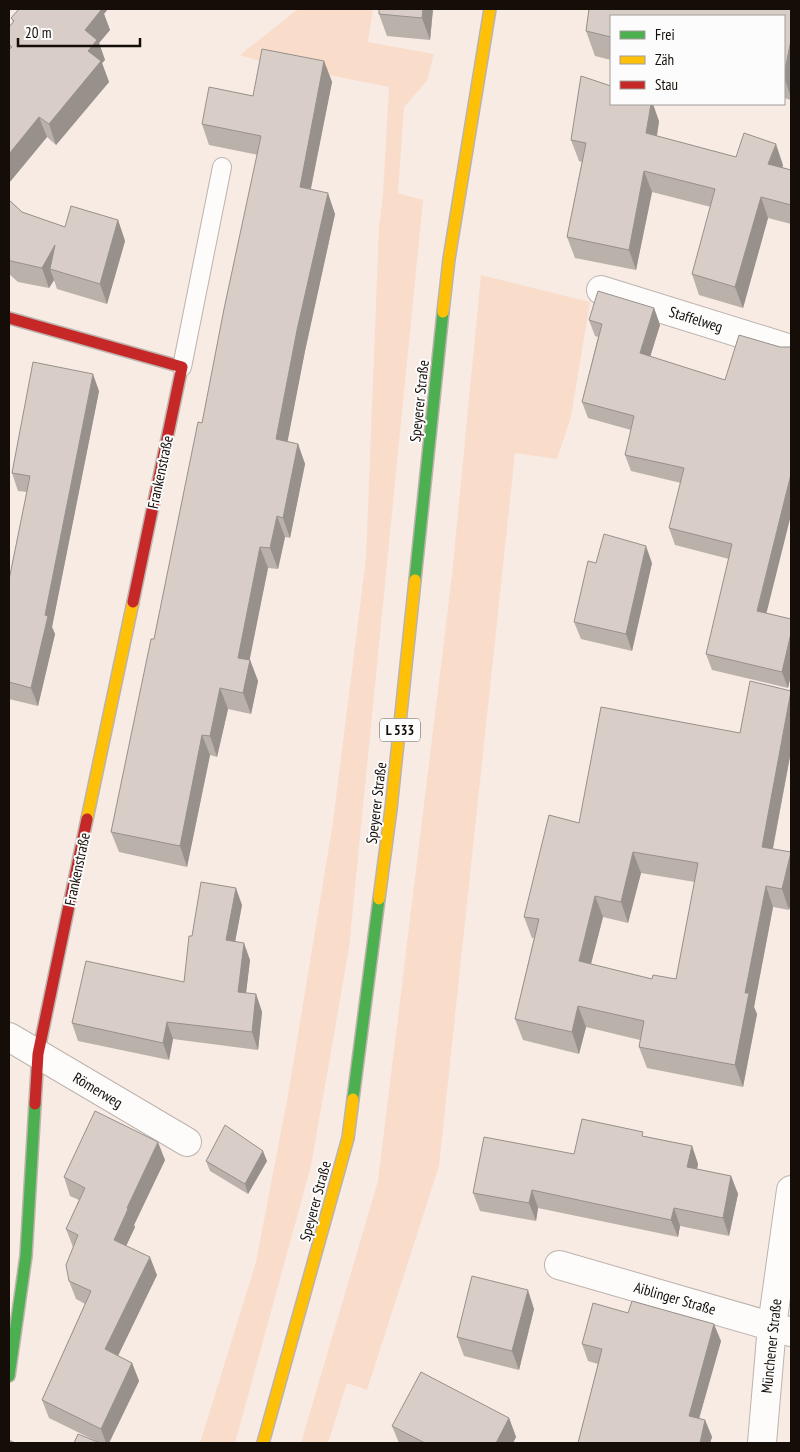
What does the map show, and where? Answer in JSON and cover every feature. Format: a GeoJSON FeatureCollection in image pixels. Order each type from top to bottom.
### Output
{"type":"FeatureCollection","features":[{"type":"Feature","properties":{"kind":"main road","name":"Speyerer Straße"},"geometry":{"type":"LineString","coordinates":[[263,1443],[348,1138],[391,809],[449,260],[490,9]]}},
{"type":"Feature","properties":{"kind":"main road"},"geometry":{"type":"LineString","coordinates":[[9,318],[182,367]]}},
{"type":"Feature","properties":{"kind":"main road","name":"Frankenstraße"},"geometry":{"type":"LineString","coordinates":[[9,1376],[26,1256],[38,1054],[182,367]]}},
{"type":"Feature","properties":{"kind":"street","name":"Staffelweg"},"geometry":{"type":"LineString","coordinates":[[601,290],[791,349]]}},
{"type":"Feature","properties":{"kind":"street","name":"Römerweg"},"geometry":{"type":"LineString","coordinates":[[9,1037],[187,1142]]}},
{"type":"Feature","properties":{"kind":"street","name":"Münchener Straße"},"geometry":{"type":"LineString","coordinates":[[762,1443],[782,1329],[791,1190]]}},
{"type":"Feature","properties":{"kind":"street","name":"Aiblinger Straße"},"geometry":{"type":"LineString","coordinates":[[559,1265],[782,1329]]}},
{"type":"Feature","properties":{"kind":"lane","name":"Frankenstraße"},"geometry":{"type":"LineString","coordinates":[[182,367],[222,167]]}},
{"type":"Feature","properties":{"kind":"shaded area"},"geometry":{"type":"Polygon","coordinates":[[[298,9],[373,9],[368,42],[434,54],[427,81],[404,107],[398,193],[423,200],[349,948],[311,1166],[235,1443],[200,1443],[256,1262],[288,1095],[333,822],[366,559],[379,228],[383,193],[389,87],[264,62],[240,55],[298,9]]]}},
{"type":"Feature","properties":{"kind":"shaded area"},"geometry":{"type":"Polygon","coordinates":[[[481,275],[590,302],[571,417],[557,459],[515,453],[439,1166],[367,1390],[347,1383],[328,1443],[301,1443],[378,1181],[452,575],[481,275]]]}},
{"type":"Feature","properties":{"kind":"building"},"geometry":{"type":"Polygon","coordinates":[[[19,9],[102,9],[85,30],[97,40],[88,51],[101,61],[49,124],[39,117],[9,154],[9,50],[12,47],[9,44],[9,27],[14,21],[11,18],[19,9]]]}},
{"type":"Feature","properties":{"kind":"building"},"geometry":{"type":"Polygon","coordinates":[[[379,9],[423,9],[422,18],[379,14],[379,9]]]}},
{"type":"Feature","properties":{"kind":"building"},"geometry":{"type":"Polygon","coordinates":[[[589,9],[791,9],[791,40],[785,69],[785,15],[610,15],[610,37],[586,31],[589,9]]]}},
{"type":"Feature","properties":{"kind":"building"},"geometry":{"type":"Polygon","coordinates":[[[262,49],[324,61],[300,187],[328,193],[297,330],[276,439],[298,444],[283,518],[277,516],[270,548],[260,547],[238,658],[250,660],[243,693],[220,688],[210,736],[202,735],[180,846],[111,832],[151,639],[154,639],[198,422],[202,423],[261,136],[202,124],[209,87],[253,96],[262,49]]]}},
{"type":"Feature","properties":{"kind":"building"},"geometry":{"type":"Polygon","coordinates":[[[581,76],[610,86],[610,105],[651,105],[646,133],[736,157],[744,133],[776,144],[768,164],[791,170],[791,205],[761,197],[735,287],[692,274],[715,189],[644,171],[629,250],[567,237],[586,143],[571,140],[581,76]]]}},
{"type":"Feature","properties":{"kind":"building"},"geometry":{"type":"Polygon","coordinates":[[[9,200],[22,212],[65,227],[71,206],[118,220],[100,284],[50,269],[55,245],[42,268],[9,260],[9,200]]]}},
{"type":"Feature","properties":{"kind":"building"},"geometry":{"type":"Polygon","coordinates":[[[598,291],[654,308],[640,353],[725,380],[739,335],[780,347],[791,347],[791,474],[757,611],[791,619],[791,633],[782,672],[706,654],[732,544],[669,528],[684,468],[625,455],[634,416],[582,402],[602,324],[589,320],[598,291]]]}},
{"type":"Feature","properties":{"kind":"building"},"geometry":{"type":"Polygon","coordinates":[[[33,362],[93,374],[45,615],[48,616],[31,688],[9,682],[9,580],[30,476],[12,473],[33,362]]]}},
{"type":"Feature","properties":{"kind":"building"},"geometry":{"type":"Polygon","coordinates":[[[604,534],[646,546],[626,634],[574,622],[588,561],[596,563],[604,534]]]}},
{"type":"Feature","properties":{"kind":"building"},"geometry":{"type":"Polygon","coordinates":[[[750,681],[791,691],[762,847],[791,852],[782,889],[766,886],[745,993],[749,993],[735,1065],[639,1047],[644,1021],[578,1006],[572,1032],[515,1019],[539,919],[524,917],[549,815],[579,823],[601,707],[740,733],[750,681]],[[633,852],[621,902],[595,896],[579,961],[652,979],[653,975],[676,979],[698,863],[633,852]]]}},
{"type":"Feature","properties":{"kind":"building"},"geometry":{"type":"Polygon","coordinates":[[[201,882],[236,888],[226,940],[244,943],[238,992],[256,994],[252,1032],[167,1022],[163,1043],[72,1023],[86,961],[184,982],[189,936],[192,936],[201,882]]]}},
{"type":"Feature","properties":{"kind":"building"},"geometry":{"type":"Polygon","coordinates":[[[95,1111],[158,1142],[114,1240],[150,1257],[105,1349],[132,1363],[101,1429],[42,1400],[91,1291],[69,1281],[66,1265],[78,1235],[66,1229],[85,1188],[64,1177],[95,1111]]]}},
{"type":"Feature","properties":{"kind":"building"},"geometry":{"type":"Polygon","coordinates":[[[582,1119],[643,1132],[642,1136],[692,1146],[687,1167],[731,1176],[723,1218],[674,1208],[671,1220],[532,1190],[529,1203],[473,1193],[484,1137],[574,1154],[582,1119]]]}},
{"type":"Feature","properties":{"kind":"building"},"geometry":{"type":"Polygon","coordinates":[[[225,1125],[263,1151],[245,1184],[206,1161],[225,1125]]]}},
{"type":"Feature","properties":{"kind":"building"},"geometry":{"type":"Polygon","coordinates":[[[472,1276],[528,1290],[512,1351],[457,1337],[472,1276]]]}},
{"type":"Feature","properties":{"kind":"building"},"geometry":{"type":"Polygon","coordinates":[[[632,1301],[714,1324],[689,1416],[705,1420],[700,1443],[578,1443],[602,1349],[582,1344],[593,1303],[628,1313],[632,1301]]]}},
{"type":"Feature","properties":{"kind":"building"},"geometry":{"type":"Polygon","coordinates":[[[421,1372],[509,1418],[496,1443],[425,1443],[392,1426],[421,1372]]]}},
{"type":"Feature","properties":{"kind":"building"},"geometry":{"type":"Polygon","coordinates":[[[78,1434],[100,1443],[74,1443],[78,1434]]]}},
{"type":"Feature","properties":{"kind":"traffic: fast"},"geometry":{"type":"LineString","coordinates":[[415,580],[443,312]]}},
{"type":"Feature","properties":{"kind":"traffic: fast"},"geometry":{"type":"LineString","coordinates":[[353,1099],[379,899]]}},
{"type":"Feature","properties":{"kind":"traffic: fast"},"geometry":{"type":"LineString","coordinates":[[9,1376],[26,1256],[35,1104]]}},
{"type":"Feature","properties":{"kind":"traffic: slow"},"geometry":{"type":"LineString","coordinates":[[443,312],[449,259],[490,9]]}},
{"type":"Feature","properties":{"kind":"traffic: slow"},"geometry":{"type":"LineString","coordinates":[[379,899],[391,809],[415,580]]}},
{"type":"Feature","properties":{"kind":"traffic: slow"},"geometry":{"type":"LineString","coordinates":[[87,819],[133,602]]}},
{"type":"Feature","properties":{"kind":"traffic: slow"},"geometry":{"type":"LineString","coordinates":[[263,1443],[348,1138],[353,1099]]}},
{"type":"Feature","properties":{"kind":"traffic: jam"},"geometry":{"type":"LineString","coordinates":[[9,318],[182,367],[133,602]]}},
{"type":"Feature","properties":{"kind":"traffic: jam"},"geometry":{"type":"LineString","coordinates":[[35,1104],[38,1054],[87,819]]}}]}
